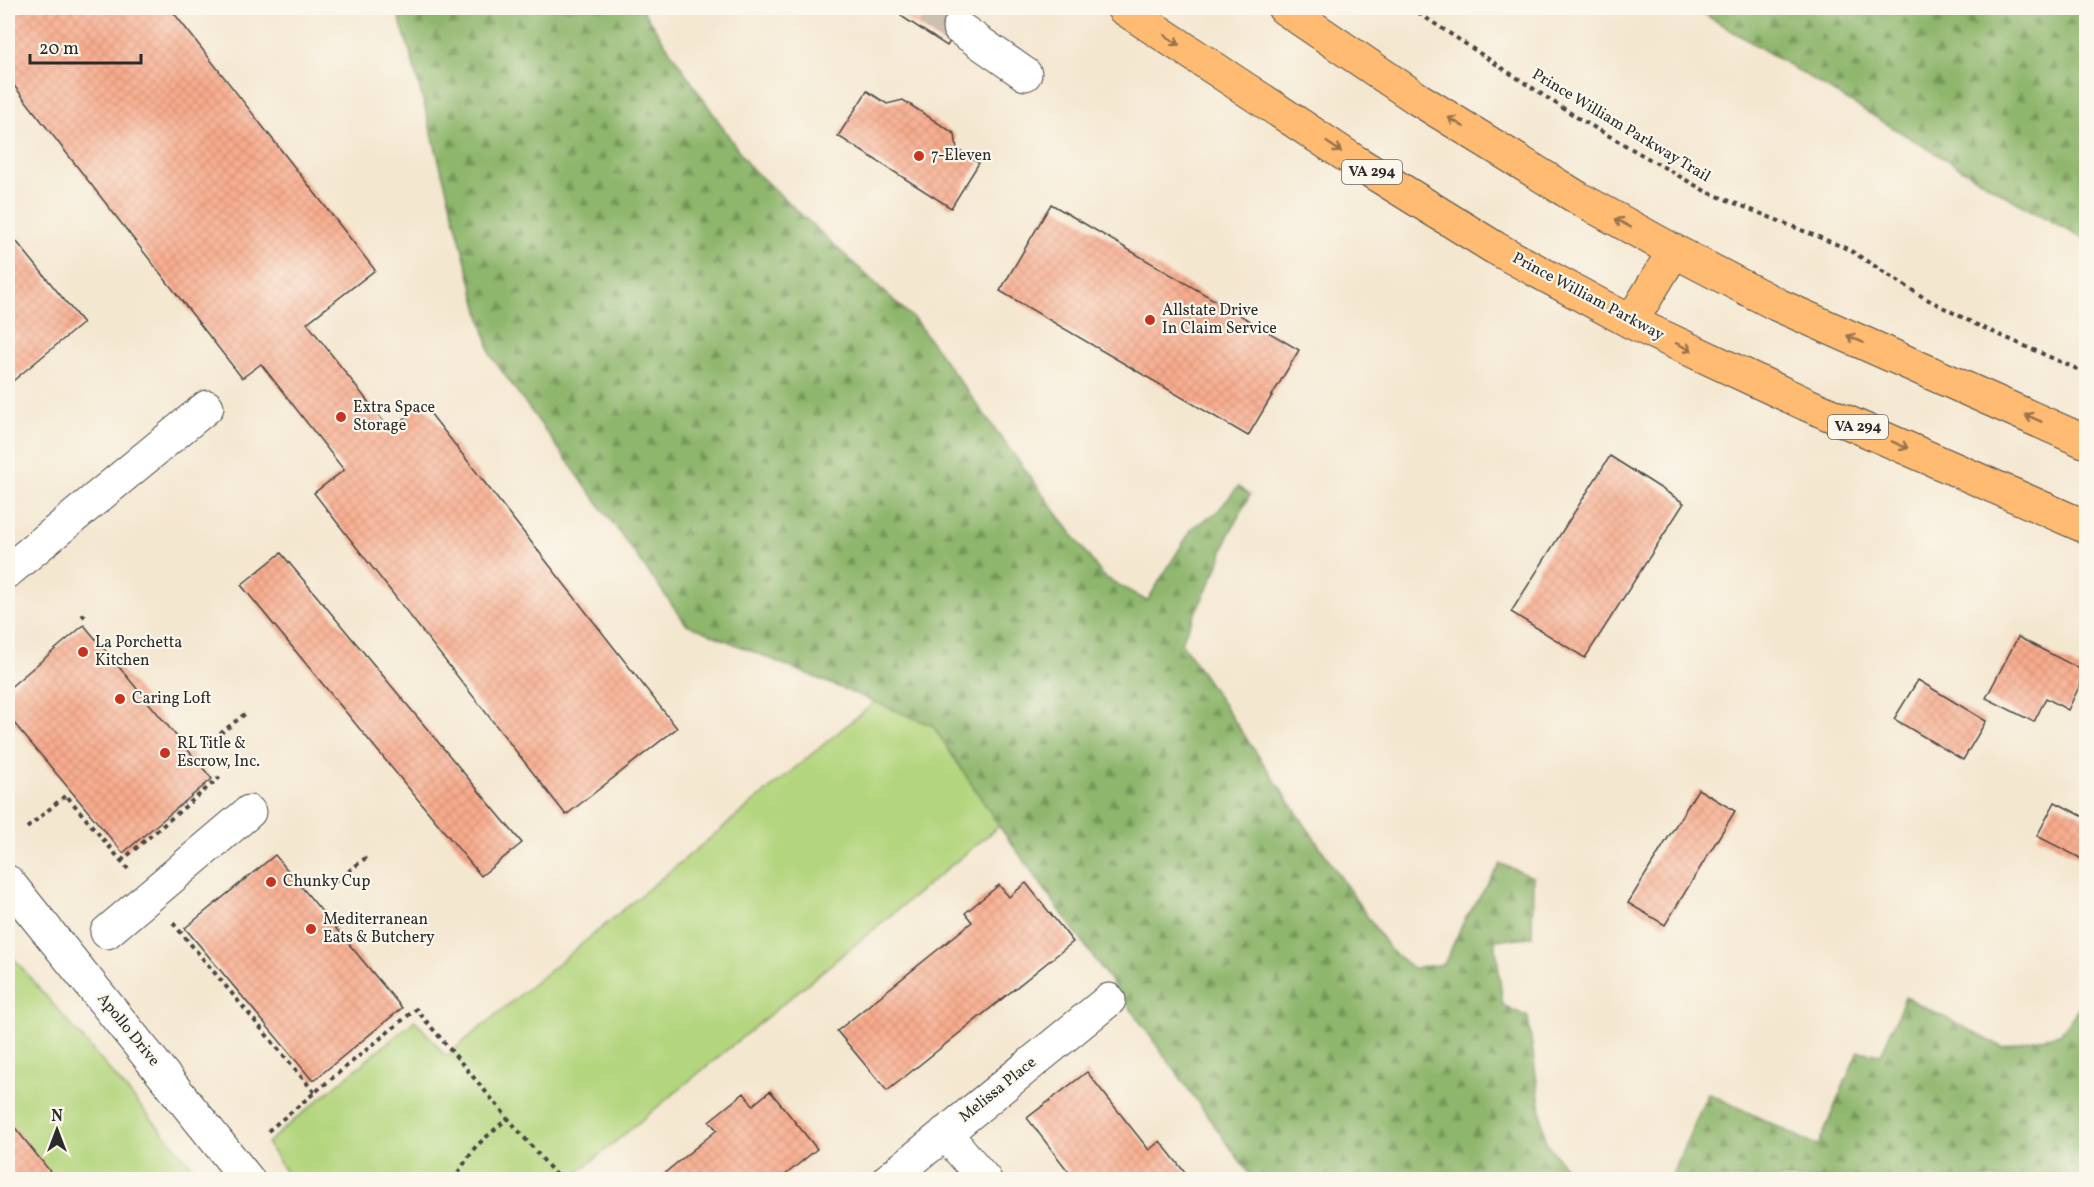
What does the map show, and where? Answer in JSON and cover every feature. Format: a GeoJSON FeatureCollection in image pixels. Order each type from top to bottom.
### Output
{"type":"FeatureCollection","features":[{"type":"Feature","properties":{"kind":"highway","name":"Prince William Parkway"},"geometry":{"type":"LineString","coordinates":[[1123,8],[1356,162],[1495,248],[1631,322],[1806,404],[2086,527]]}},
{"type":"Feature","properties":{"kind":"highway"},"geometry":{"type":"LineString","coordinates":[[1284,8],[1438,111],[1578,198],[1674,250],[1778,305],[2086,442]]}},
{"type":"Feature","properties":{"kind":"highway"},"geometry":{"type":"LineString","coordinates":[[1631,322],[1674,250]]}},
{"type":"Feature","properties":{"kind":"street"},"geometry":{"type":"LineString","coordinates":[[959,28],[1025,74]]}},
{"type":"Feature","properties":{"kind":"street"},"geometry":{"type":"LineString","coordinates":[[8,571],[207,407]]}},
{"type":"Feature","properties":{"kind":"street"},"geometry":{"type":"LineString","coordinates":[[106,932],[249,812]]}},
{"type":"Feature","properties":{"kind":"street","name":"Apollo Drive"},"geometry":{"type":"LineString","coordinates":[[8,882],[248,1179]]}},
{"type":"Feature","properties":{"kind":"street","name":"Melissa Place"},"geometry":{"type":"LineString","coordinates":[[888,1179],[1109,1000]]}},
{"type":"Feature","properties":{"kind":"street"},"geometry":{"type":"LineString","coordinates":[[945,1133],[985,1179]]}},
{"type":"Feature","properties":{"kind":"path","name":"Prince William Parkway Trail"},"geometry":{"type":"LineString","coordinates":[[1410,8],[1578,118],[1705,191],[1848,249],[1923,297],[1975,324],[2086,373]]}},
{"type":"Feature","properties":{"kind":"path"},"geometry":{"type":"LineString","coordinates":[[206,745],[246,713]]}},
{"type":"Feature","properties":{"kind":"path"},"geometry":{"type":"LineString","coordinates":[[121,861],[220,777]]}},
{"type":"Feature","properties":{"kind":"path"},"geometry":{"type":"LineString","coordinates":[[27,828],[66,795],[129,871]]}},
{"type":"Feature","properties":{"kind":"path"},"geometry":{"type":"LineString","coordinates":[[327,888],[367,857]]}},
{"type":"Feature","properties":{"kind":"path"},"geometry":{"type":"LineString","coordinates":[[150,896],[315,1092]]}},
{"type":"Feature","properties":{"kind":"path"},"geometry":{"type":"LineString","coordinates":[[268,1131],[416,1009],[560,1179]]}},
{"type":"Feature","properties":{"kind":"path"},"geometry":{"type":"LineString","coordinates":[[453,1179],[477,1146],[508,1118]]}},
{"type":"Feature","properties":{"kind":"green space"},"geometry":{"type":"Polygon","coordinates":[[[396,8],[641,8],[749,166],[915,320],[1103,576],[1147,601],[1193,527],[1216,513],[1238,487],[1250,495],[1228,536],[1217,569],[1181,642],[1390,950],[1413,968],[1444,964],[1464,921],[1501,864],[1533,877],[1532,937],[1495,940],[1503,1005],[1528,1017],[1545,1141],[1574,1179],[1253,1179],[999,826],[933,726],[686,624],[491,356],[410,52],[396,8]]]}},
{"type":"Feature","properties":{"kind":"green space"},"geometry":{"type":"Polygon","coordinates":[[[1694,8],[2086,8],[2086,240],[2025,207],[1694,8]]]}},
{"type":"Feature","properties":{"kind":"green space"},"geometry":{"type":"Polygon","coordinates":[[[875,702],[933,726],[999,826],[570,1179],[290,1179],[267,1143],[415,1020],[446,1056],[875,702]]]}},
{"type":"Feature","properties":{"kind":"green space"},"geometry":{"type":"Polygon","coordinates":[[[8,952],[203,1179],[8,1179],[8,952]]]}},
{"type":"Feature","properties":{"kind":"green space"},"geometry":{"type":"Polygon","coordinates":[[[1905,997],[2002,1047],[2060,1034],[2086,998],[2086,1179],[1670,1179],[1708,1093],[1818,1146],[1858,1051],[1881,1055],[1905,997]]]}},
{"type":"Feature","properties":{"kind":"building","name":"Extra Space Storage"},"geometry":{"type":"Polygon","coordinates":[[[19,8],[170,8],[375,270],[307,323],[390,430],[423,404],[677,728],[566,815],[314,493],[344,470],[261,364],[242,378],[8,78],[8,16],[19,8]]]}},
{"type":"Feature","properties":{"kind":"building"},"geometry":{"type":"Polygon","coordinates":[[[906,8],[958,8],[968,14],[947,46],[901,16],[906,8]]]}},
{"type":"Feature","properties":{"kind":"building","name":"7-Eleven"},"geometry":{"type":"Polygon","coordinates":[[[867,91],[887,104],[903,100],[955,134],[957,149],[979,163],[951,208],[838,136],[867,91]]]}},
{"type":"Feature","properties":{"kind":"building","name":"Allstate Drive In Claim Service"},"geometry":{"type":"Polygon","coordinates":[[[1051,204],[1299,350],[1248,436],[1000,291],[1051,204]]]}},
{"type":"Feature","properties":{"kind":"building"},"geometry":{"type":"Polygon","coordinates":[[[8,231],[83,323],[8,385],[8,231]]]}},
{"type":"Feature","properties":{"kind":"building"},"geometry":{"type":"Polygon","coordinates":[[[1610,456],[1684,503],[1585,658],[1511,612],[1610,456]]]}},
{"type":"Feature","properties":{"kind":"building"},"geometry":{"type":"Polygon","coordinates":[[[281,553],[522,843],[481,876],[241,585],[281,553]]]}},
{"type":"Feature","properties":{"kind":"building"},"geometry":{"type":"Polygon","coordinates":[[[84,625],[212,779],[123,853],[8,716],[8,689],[84,625]]]}},
{"type":"Feature","properties":{"kind":"building"},"geometry":{"type":"Polygon","coordinates":[[[2018,637],[2086,672],[2068,710],[2046,698],[2034,722],[1986,698],[2018,637]]]}},
{"type":"Feature","properties":{"kind":"building"},"geometry":{"type":"Polygon","coordinates":[[[1918,680],[1986,721],[1963,760],[1894,719],[1918,680]]]}},
{"type":"Feature","properties":{"kind":"building"},"geometry":{"type":"Polygon","coordinates":[[[1698,789],[1735,811],[1665,925],[1628,903],[1698,789]]]}},
{"type":"Feature","properties":{"kind":"building"},"geometry":{"type":"Polygon","coordinates":[[[2055,802],[2086,818],[2086,861],[2037,836],[2055,802]]]}},
{"type":"Feature","properties":{"kind":"building"},"geometry":{"type":"Polygon","coordinates":[[[275,855],[402,1008],[313,1081],[185,928],[275,855]]]}},
{"type":"Feature","properties":{"kind":"building"},"geometry":{"type":"Polygon","coordinates":[[[1026,883],[1073,942],[887,1091],[837,1031],[972,922],[965,913],[999,885],[1009,897],[1026,883]]]}},
{"type":"Feature","properties":{"kind":"building"},"geometry":{"type":"Polygon","coordinates":[[[1087,1072],[1149,1150],[1160,1141],[1186,1174],[1179,1180],[1075,1180],[1027,1118],[1087,1072]]]}},
{"type":"Feature","properties":{"kind":"building"},"geometry":{"type":"Polygon","coordinates":[[[770,1091],[817,1149],[779,1180],[656,1180],[717,1130],[709,1121],[744,1093],[753,1105],[770,1091]]]}},
{"type":"Feature","properties":{"kind":"building"},"geometry":{"type":"Polygon","coordinates":[[[8,1119],[57,1180],[8,1180],[8,1119]]]}},
{"type":"Feature","properties":{"kind":"tunnel"},"geometry":{"type":"LineString","coordinates":[[929,8],[959,28]]}},
{"type":"Feature","properties":{"kind":"place","name":"7-Eleven"},"geometry":{"type":"Point","coordinates":[919,156]}},
{"type":"Feature","properties":{"kind":"place","name":"Allstate Drive In Claim Service"},"geometry":{"type":"Point","coordinates":[1150,320]}},
{"type":"Feature","properties":{"kind":"place","name":"Extra Space Storage"},"geometry":{"type":"Point","coordinates":[341,417]}},
{"type":"Feature","properties":{"kind":"place","name":"La Porchetta Kitchen"},"geometry":{"type":"Point","coordinates":[83,652]}},
{"type":"Feature","properties":{"kind":"place","name":"Caring Loft"},"geometry":{"type":"Point","coordinates":[120,699]}},
{"type":"Feature","properties":{"kind":"place","name":"RL Title & Escrow, Inc."},"geometry":{"type":"Point","coordinates":[165,753]}},
{"type":"Feature","properties":{"kind":"place","name":"Chunky Cup"},"geometry":{"type":"Point","coordinates":[271,882]}},
{"type":"Feature","properties":{"kind":"place","name":"Mediterranean Eats & Butchery"},"geometry":{"type":"Point","coordinates":[311,929]}}]}
